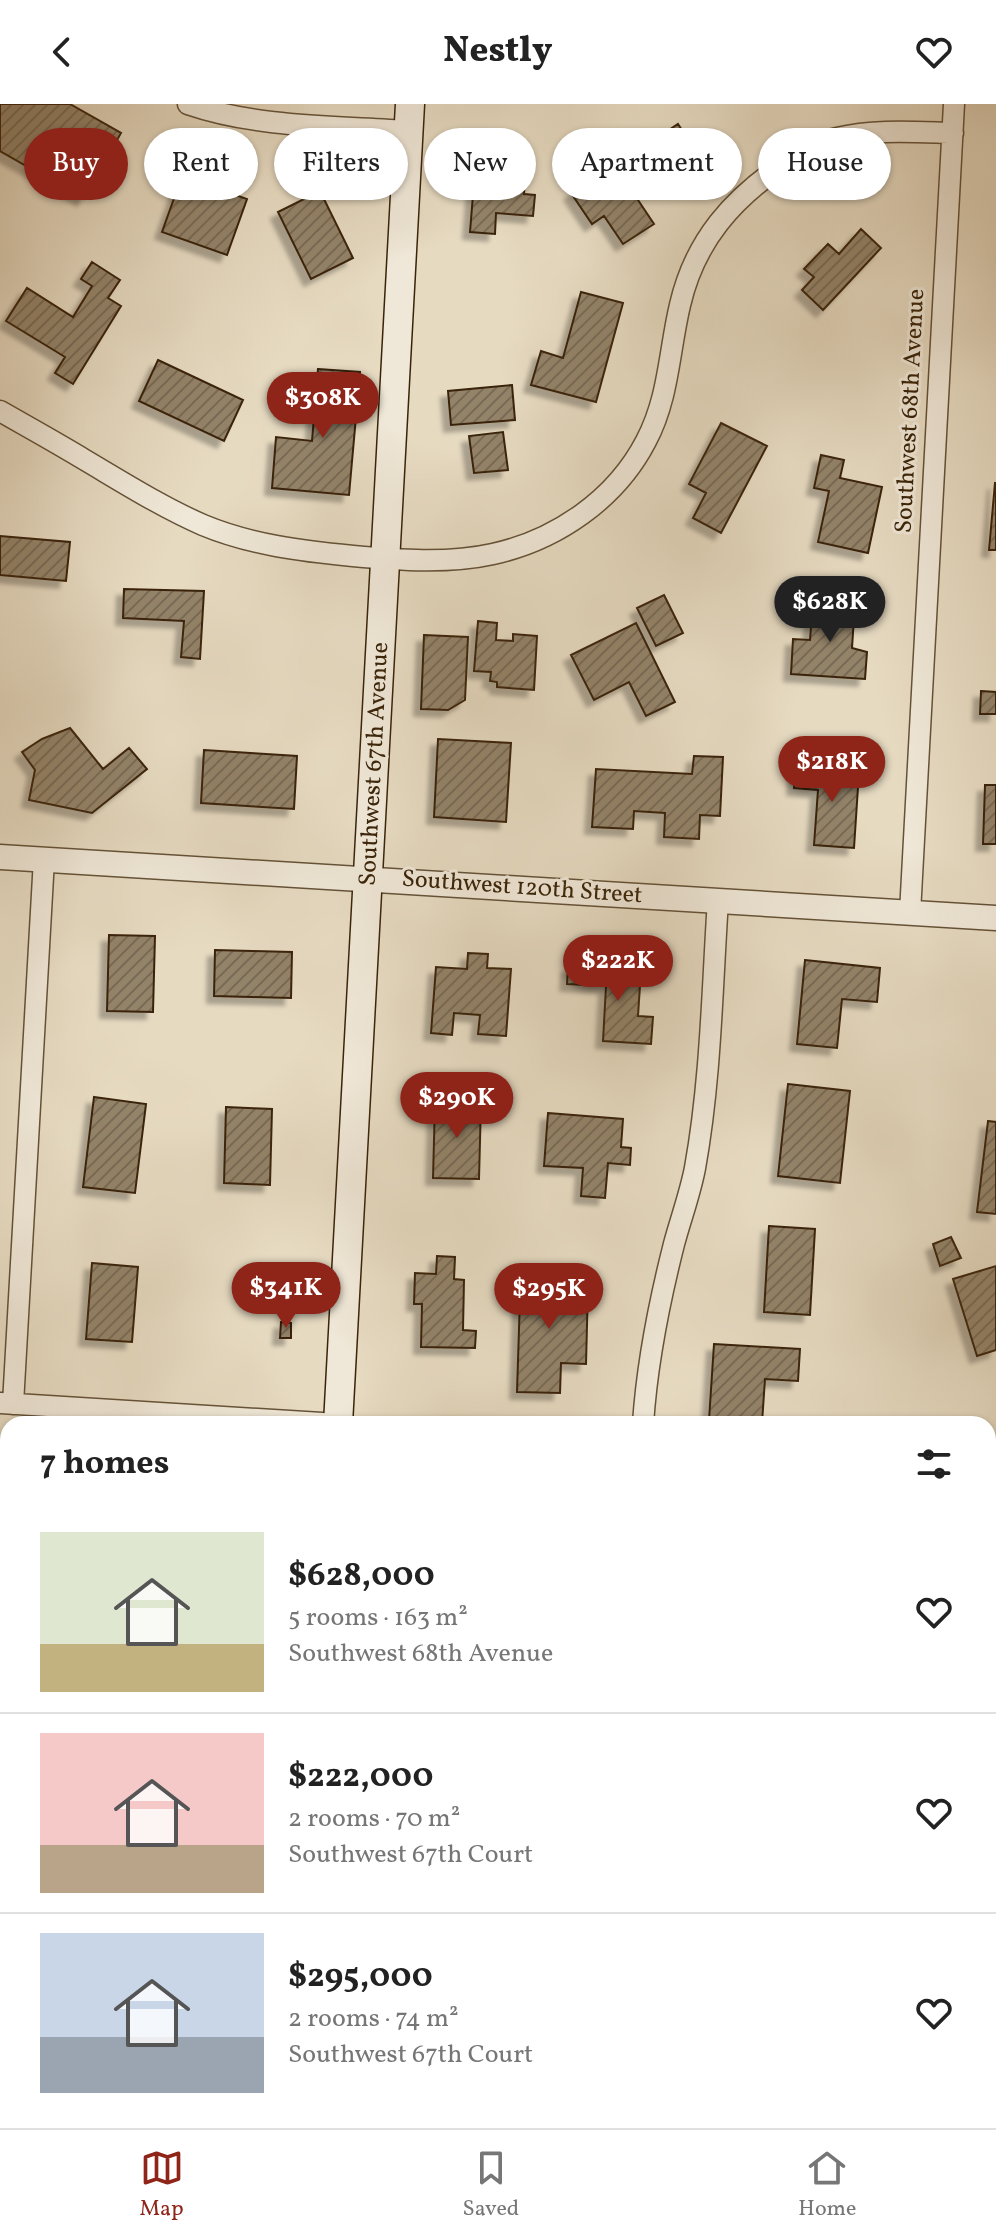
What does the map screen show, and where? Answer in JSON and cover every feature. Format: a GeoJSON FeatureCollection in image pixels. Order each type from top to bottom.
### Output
{"type":"FeatureCollection","features":[{"type":"Feature","properties":{"kind":"main road","name":"Southwest 67th Avenue"},"geometry":{"type":"LineString","coordinates":[[338,1416],[409,118]]}},
{"type":"Feature","properties":{"kind":"street"},"geometry":{"type":"LineString","coordinates":[[188,104],[263,120],[409,118]]}},
{"type":"Feature","properties":{"kind":"street","name":"Southwest 68th Avenue"},"geometry":{"type":"LineString","coordinates":[[910,913],[954,104]]}},
{"type":"Feature","properties":{"kind":"street"},"geometry":{"type":"LineString","coordinates":[[0,411],[178,513],[243,539],[296,549],[386,558],[446,559],[492,554],[537,540],[578,517],[623,476],[647,440],[663,401],[679,307],[692,267],[712,229],[729,209],[769,174],[832,138],[858,133],[953,133]]}},
{"type":"Feature","properties":{"kind":"street","name":"Southwest 120th Street"},"geometry":{"type":"LineString","coordinates":[[0,857],[996,918]]}},
{"type":"Feature","properties":{"kind":"street"},"geometry":{"type":"LineString","coordinates":[[44,859],[6,1404],[205,1416]]}},
{"type":"Feature","properties":{"kind":"street"},"geometry":{"type":"LineString","coordinates":[[644,1416],[660,1302],[690,1189],[701,1128],[708,1067],[718,900]]}},
{"type":"Feature","properties":{"kind":"building"},"geometry":{"type":"Polygon","coordinates":[[[0,104],[70,104],[112,128],[24,128],[24,165],[0,151],[0,104]]]}},
{"type":"Feature","properties":{"kind":"building"},"geometry":{"type":"Polygon","coordinates":[[[173,200],[247,200],[227,255],[162,232],[173,200]]]}},
{"type":"Feature","properties":{"kind":"building"},"geometry":{"type":"Polygon","coordinates":[[[302,200],[324,200],[353,258],[311,279],[278,212],[302,200]]]}},
{"type":"Feature","properties":{"kind":"building"},"geometry":{"type":"Polygon","coordinates":[[[473,200],[535,200],[533,216],[496,213],[495,234],[470,232],[473,200]]]}},
{"type":"Feature","properties":{"kind":"building"},"geometry":{"type":"Polygon","coordinates":[[[576,200],[638,200],[654,224],[623,244],[604,216],[592,224],[576,200]]]}},
{"type":"Feature","properties":{"kind":"building"},"geometry":{"type":"Polygon","coordinates":[[[861,229],[881,248],[823,310],[802,290],[814,277],[804,269],[828,244],[839,254],[861,229]]]}},
{"type":"Feature","properties":{"kind":"building"},"geometry":{"type":"Polygon","coordinates":[[[92,262],[120,280],[108,298],[121,306],[73,384],[55,373],[65,357],[6,321],[27,288],[73,317],[92,286],[81,279],[92,262]]]}},
{"type":"Feature","properties":{"kind":"building"},"geometry":{"type":"Polygon","coordinates":[[[581,292],[623,303],[596,402],[531,385],[541,351],[563,358],[581,292]]]}},
{"type":"Feature","properties":{"kind":"building"},"geometry":{"type":"Polygon","coordinates":[[[158,360],[243,400],[224,441],[139,401],[158,360]]]}},
{"type":"Feature","properties":{"kind":"building"},"geometry":{"type":"Polygon","coordinates":[[[318,369],[360,372],[349,495],[272,488],[276,437],[312,441],[318,369]]]}},
{"type":"Feature","properties":{"kind":"building"},"geometry":{"type":"Polygon","coordinates":[[[512,385],[515,420],[451,425],[448,391],[512,385]]]}},
{"type":"Feature","properties":{"kind":"building"},"geometry":{"type":"Polygon","coordinates":[[[721,423],[767,446],[721,533],[693,518],[706,493],[689,484],[721,423]]]}},
{"type":"Feature","properties":{"kind":"building"},"geometry":{"type":"Polygon","coordinates":[[[503,432],[508,470],[474,473],[469,436],[503,432]]]}},
{"type":"Feature","properties":{"kind":"building"},"geometry":{"type":"Polygon","coordinates":[[[821,455],[844,460],[840,478],[882,487],[868,553],[818,542],[829,491],[814,488],[821,455]]]}},
{"type":"Feature","properties":{"kind":"building"},"geometry":{"type":"Polygon","coordinates":[[[995,483],[996,550],[989,550],[995,483]]]}},
{"type":"Feature","properties":{"kind":"building"},"geometry":{"type":"Polygon","coordinates":[[[0,536],[70,542],[66,581],[0,575],[0,536]]]}},
{"type":"Feature","properties":{"kind":"building"},"geometry":{"type":"Polygon","coordinates":[[[124,589],[204,591],[200,659],[181,657],[184,621],[123,618],[124,589]]]}},
{"type":"Feature","properties":{"kind":"building"},"geometry":{"type":"Polygon","coordinates":[[[664,595],[683,633],[656,646],[637,608],[664,595]]]}},
{"type":"Feature","properties":{"kind":"building"},"geometry":{"type":"Polygon","coordinates":[[[813,600],[855,603],[852,648],[867,652],[865,679],[791,674],[793,639],[810,640],[813,600]]]}},
{"type":"Feature","properties":{"kind":"building"},"geometry":{"type":"Polygon","coordinates":[[[478,621],[497,623],[496,640],[513,641],[513,634],[537,636],[534,690],[497,687],[497,682],[490,681],[491,672],[474,671],[478,621]]]}},
{"type":"Feature","properties":{"kind":"building"},"geometry":{"type":"Polygon","coordinates":[[[636,623],[675,702],[646,716],[629,682],[594,700],[571,655],[636,623]]]}},
{"type":"Feature","properties":{"kind":"building"},"geometry":{"type":"Polygon","coordinates":[[[424,635],[468,637],[465,700],[448,710],[421,709],[424,635]]]}},
{"type":"Feature","properties":{"kind":"building"},"geometry":{"type":"Polygon","coordinates":[[[981,691],[996,692],[996,714],[980,714],[981,691]]]}},
{"type":"Feature","properties":{"kind":"building"},"geometry":{"type":"Polygon","coordinates":[[[70,728],[103,769],[129,748],[147,769],[92,813],[29,800],[35,770],[22,752],[42,739],[70,728]]]}},
{"type":"Feature","properties":{"kind":"building"},"geometry":{"type":"Polygon","coordinates":[[[438,739],[511,743],[506,822],[434,817],[438,739]]]}},
{"type":"Feature","properties":{"kind":"building"},"geometry":{"type":"Polygon","coordinates":[[[204,750],[297,756],[294,809],[201,803],[204,750]]]}},
{"type":"Feature","properties":{"kind":"building"},"geometry":{"type":"Polygon","coordinates":[[[694,756],[723,757],[720,816],[700,815],[699,839],[664,837],[665,813],[634,811],[633,829],[592,827],[596,769],[692,774],[694,756]]]}},
{"type":"Feature","properties":{"kind":"building"},"geometry":{"type":"Polygon","coordinates":[[[796,767],[859,772],[854,848],[814,845],[818,790],[794,788],[796,767]]]}},
{"type":"Feature","properties":{"kind":"building"},"geometry":{"type":"Polygon","coordinates":[[[985,785],[996,785],[996,844],[983,844],[985,785]]]}},
{"type":"Feature","properties":{"kind":"building"},"geometry":{"type":"Polygon","coordinates":[[[109,935],[155,936],[153,1012],[107,1011],[109,935]]]}},
{"type":"Feature","properties":{"kind":"building"},"geometry":{"type":"Polygon","coordinates":[[[215,950],[292,952],[291,998],[214,996],[215,950]]]}},
{"type":"Feature","properties":{"kind":"building"},"geometry":{"type":"Polygon","coordinates":[[[468,953],[488,954],[487,968],[511,969],[506,1036],[478,1034],[480,1015],[454,1013],[452,1035],[431,1033],[436,967],[467,969],[468,953]]]}},
{"type":"Feature","properties":{"kind":"building"},"geometry":{"type":"Polygon","coordinates":[[[805,960],[880,968],[877,1002],[842,999],[837,1048],[797,1044],[805,960]]]}},
{"type":"Feature","properties":{"kind":"building"},"geometry":{"type":"Polygon","coordinates":[[[568,966],[641,971],[638,1016],[653,1017],[651,1044],[603,1041],[606,986],[567,984],[568,966]]]}},
{"type":"Feature","properties":{"kind":"building"},"geometry":{"type":"Polygon","coordinates":[[[788,1084],[850,1091],[840,1183],[778,1176],[788,1084]]]}},
{"type":"Feature","properties":{"kind":"building"},"geometry":{"type":"Polygon","coordinates":[[[94,1097],[146,1104],[135,1193],[83,1187],[94,1097]]]}},
{"type":"Feature","properties":{"kind":"building"},"geometry":{"type":"Polygon","coordinates":[[[435,1102],[481,1103],[479,1179],[433,1178],[435,1102]]]}},
{"type":"Feature","properties":{"kind":"building"},"geometry":{"type":"Polygon","coordinates":[[[226,1107],[272,1109],[270,1185],[224,1183],[226,1107]]]}},
{"type":"Feature","properties":{"kind":"building"},"geometry":{"type":"Polygon","coordinates":[[[548,1113],[623,1119],[621,1147],[631,1148],[630,1165],[608,1163],[605,1198],[581,1196],[583,1168],[544,1166],[548,1113]]]}},
{"type":"Feature","properties":{"kind":"building"},"geometry":{"type":"Polygon","coordinates":[[[988,1121],[996,1122],[996,1214],[977,1212],[988,1121]]]}},
{"type":"Feature","properties":{"kind":"building"},"geometry":{"type":"Polygon","coordinates":[[[769,1226],[815,1229],[810,1315],[764,1312],[769,1226]]]}},
{"type":"Feature","properties":{"kind":"building"},"geometry":{"type":"Polygon","coordinates":[[[951,1237],[961,1258],[940,1266],[933,1244],[951,1237]]]}},
{"type":"Feature","properties":{"kind":"building"},"geometry":{"type":"Polygon","coordinates":[[[437,1256],[455,1257],[454,1279],[464,1280],[463,1330],[476,1331],[475,1348],[421,1347],[422,1304],[414,1304],[415,1273],[436,1274],[437,1256]]]}},
{"type":"Feature","properties":{"kind":"building"},"geometry":{"type":"Polygon","coordinates":[[[92,1263],[138,1267],[132,1342],[86,1339],[92,1263]]]}},
{"type":"Feature","properties":{"kind":"building"},"geometry":{"type":"Polygon","coordinates":[[[521,1266],[543,1267],[542,1285],[588,1286],[586,1364],[561,1363],[560,1393],[517,1392],[521,1266]]]}},
{"type":"Feature","properties":{"kind":"building"},"geometry":{"type":"Polygon","coordinates":[[[996,1266],[996,1350],[977,1356],[953,1279],[996,1266]]]}},
{"type":"Feature","properties":{"kind":"building"},"geometry":{"type":"Polygon","coordinates":[[[281,1322],[291,1323],[291,1338],[280,1338],[281,1322]]]}},
{"type":"Feature","properties":{"kind":"building"},"geometry":{"type":"Polygon","coordinates":[[[714,1344],[800,1349],[798,1381],[765,1379],[762,1416],[709,1416],[714,1344]]]}}]}
